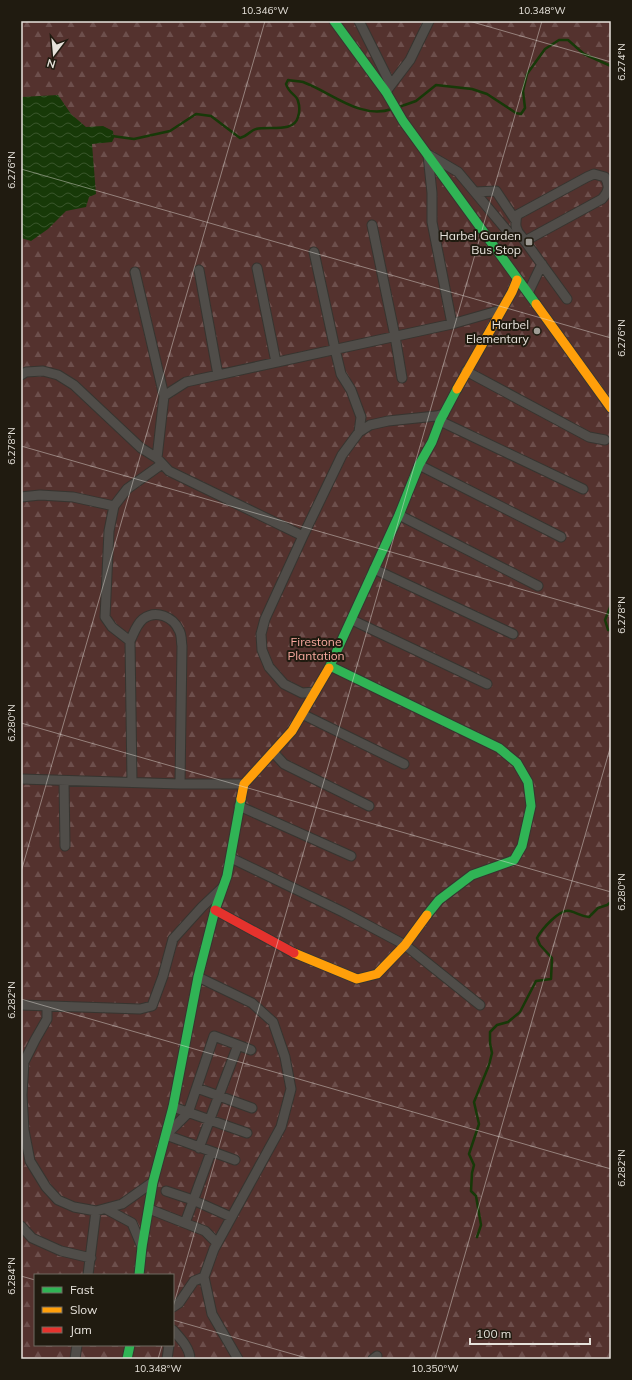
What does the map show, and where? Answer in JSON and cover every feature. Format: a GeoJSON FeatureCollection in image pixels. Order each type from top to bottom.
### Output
{"type":"FeatureCollection","features":[{"type":"Feature","properties":{"kind":"street"},"geometry":{"type":"LineString","coordinates":[[334,21],[388,90]]}},
{"type":"Feature","properties":{"kind":"street"},"geometry":{"type":"LineString","coordinates":[[359,21],[395,106],[403,121],[611,408]]}},
{"type":"Feature","properties":{"kind":"street"},"geometry":{"type":"LineString","coordinates":[[388,90],[410,60],[429,21]]}},
{"type":"Feature","properties":{"kind":"street"},"geometry":{"type":"LineString","coordinates":[[428,154],[458,172],[509,233],[523,239]]}},
{"type":"Feature","properties":{"kind":"street"},"geometry":{"type":"LineString","coordinates":[[428,154],[432,193],[432,222],[452,324]]}},
{"type":"Feature","properties":{"kind":"street"},"geometry":{"type":"LineString","coordinates":[[523,239],[602,199],[608,192],[609,185],[605,178],[594,174],[517,215],[517,232],[567,299]]}},
{"type":"Feature","properties":{"kind":"street"},"geometry":{"type":"LineString","coordinates":[[475,192],[496,191],[516,221]]}},
{"type":"Feature","properties":{"kind":"street"},"geometry":{"type":"LineString","coordinates":[[372,224],[402,378]]}},
{"type":"Feature","properties":{"kind":"street"},"geometry":{"type":"LineString","coordinates":[[314,252],[341,374],[351,390],[360,417],[360,432]]}},
{"type":"Feature","properties":{"kind":"street"},"geometry":{"type":"LineString","coordinates":[[528,293],[542,264]]}},
{"type":"Feature","properties":{"kind":"street"},"geometry":{"type":"LineString","coordinates":[[257,268],[276,362]]}},
{"type":"Feature","properties":{"kind":"street"},"geometry":{"type":"LineString","coordinates":[[200,270],[218,375]]}},
{"type":"Feature","properties":{"kind":"street"},"geometry":{"type":"LineString","coordinates":[[130,641],[112,627],[105,617],[109,531],[114,506],[127,490],[159,461],[164,396],[135,272]]}},
{"type":"Feature","properties":{"kind":"street"},"geometry":{"type":"LineString","coordinates":[[139,1274],[142,1247],[154,1182],[172,1107],[198,976],[215,910],[227,876],[244,784],[292,731],[330,666],[352,620],[419,465],[432,442],[442,418],[466,371],[512,292],[517,280]]}},
{"type":"Feature","properties":{"kind":"street"},"geometry":{"type":"LineString","coordinates":[[164,396],[186,382],[452,324],[501,310]]}},
{"type":"Feature","properties":{"kind":"street"},"geometry":{"type":"LineString","coordinates":[[21,375],[26,372],[42,371],[58,375],[74,385],[141,448],[169,470],[303,536]]}},
{"type":"Feature","properties":{"kind":"street"},"geometry":{"type":"LineString","coordinates":[[466,371],[589,437],[605,440]]}},
{"type":"Feature","properties":{"kind":"street"},"geometry":{"type":"LineString","coordinates":[[315,692],[302,693],[284,684],[269,667],[262,650],[261,634],[265,619],[342,455],[360,432],[370,425],[388,421],[436,416],[583,489]]}},
{"type":"Feature","properties":{"kind":"street"},"geometry":{"type":"LineString","coordinates":[[419,465],[561,537]]}},
{"type":"Feature","properties":{"kind":"street"},"geometry":{"type":"LineString","coordinates":[[21,497],[40,495],[73,497],[114,506]]}},
{"type":"Feature","properties":{"kind":"street"},"geometry":{"type":"LineString","coordinates":[[398,515],[538,586]]}},
{"type":"Feature","properties":{"kind":"street"},"geometry":{"type":"LineString","coordinates":[[374,569],[513,634]]}},
{"type":"Feature","properties":{"kind":"street"},"geometry":{"type":"LineString","coordinates":[[132,782],[130,641],[136,627],[143,619],[152,615],[164,615],[174,621],[180,632],[182,646],[180,784]]}},
{"type":"Feature","properties":{"kind":"street"},"geometry":{"type":"LineString","coordinates":[[352,620],[487,684]]}},
{"type":"Feature","properties":{"kind":"street"},"geometry":{"type":"LineString","coordinates":[[215,910],[301,957],[357,979],[377,974],[405,945],[439,900],[472,875],[514,860],[522,846],[531,806],[528,782],[517,763],[499,748],[330,666]]}},
{"type":"Feature","properties":{"kind":"street"},"geometry":{"type":"LineString","coordinates":[[302,714],[404,764]]}},
{"type":"Feature","properties":{"kind":"street"},"geometry":{"type":"LineString","coordinates":[[273,752],[284,764],[369,806]]}},
{"type":"Feature","properties":{"kind":"street"},"geometry":{"type":"LineString","coordinates":[[21,780],[244,784]]}},
{"type":"Feature","properties":{"kind":"street"},"geometry":{"type":"LineString","coordinates":[[64,781],[65,846]]}},
{"type":"Feature","properties":{"kind":"street"},"geometry":{"type":"LineString","coordinates":[[239,806],[351,856]]}},
{"type":"Feature","properties":{"kind":"street"},"geometry":{"type":"LineString","coordinates":[[231,858],[343,912],[405,945],[480,1005]]}},
{"type":"Feature","properties":{"kind":"street"},"geometry":{"type":"LineString","coordinates":[[21,1005],[140,1009],[152,1006],[163,976],[172,938],[222,888]]}},
{"type":"Feature","properties":{"kind":"street"},"geometry":{"type":"LineString","coordinates":[[198,976],[252,1004],[273,1022],[284,1057],[291,1089],[280,1127],[217,1243],[204,1277],[212,1314],[238,1359]]}},
{"type":"Feature","properties":{"kind":"street"},"geometry":{"type":"LineString","coordinates":[[47,1006],[47,1019],[24,1062],[22,1108],[24,1130],[30,1161],[46,1187],[58,1200],[74,1207],[96,1211],[122,1204],[154,1182]]}},
{"type":"Feature","properties":{"kind":"street"},"geometry":{"type":"LineString","coordinates":[[166,1135],[188,1113],[214,1036],[251,1050]]}},
{"type":"Feature","properties":{"kind":"street"},"geometry":{"type":"LineString","coordinates":[[199,1148],[238,1045]]}},
{"type":"Feature","properties":{"kind":"street"},"geometry":{"type":"LineString","coordinates":[[197,1088],[252,1108]]}},
{"type":"Feature","properties":{"kind":"street"},"geometry":{"type":"LineString","coordinates":[[172,1107],[247,1133]]}},
{"type":"Feature","properties":{"kind":"street"},"geometry":{"type":"LineString","coordinates":[[166,1135],[235,1160]]}},
{"type":"Feature","properties":{"kind":"street"},"geometry":{"type":"LineString","coordinates":[[185,1223],[211,1152]]}},
{"type":"Feature","properties":{"kind":"street"},"geometry":{"type":"LineString","coordinates":[[166,1191],[193,1200],[231,1217]]}},
{"type":"Feature","properties":{"kind":"street"},"geometry":{"type":"LineString","coordinates":[[106,1209],[132,1223],[142,1247]]}},
{"type":"Feature","properties":{"kind":"street"},"geometry":{"type":"LineString","coordinates":[[149,1209],[205,1230],[217,1243]]}},
{"type":"Feature","properties":{"kind":"street"},"geometry":{"type":"LineString","coordinates":[[88,1274],[96,1211]]}},
{"type":"Feature","properties":{"kind":"street"},"geometry":{"type":"LineString","coordinates":[[21,1226],[32,1238],[61,1251],[91,1258]]}},
{"type":"Feature","properties":{"kind":"street"},"geometry":{"type":"LineString","coordinates":[[174,1306],[179,1303],[194,1281],[204,1277]]}},
{"type":"Feature","properties":{"kind":"street"},"geometry":{"type":"LineString","coordinates":[[174,1331],[186,1345],[191,1357],[190,1359]]}},
{"type":"Feature","properties":{"kind":"street"},"geometry":{"type":"LineString","coordinates":[[75,1359],[77,1346]]}},
{"type":"Feature","properties":{"kind":"street"},"geometry":{"type":"LineString","coordinates":[[127,1359],[130,1346]]}},
{"type":"Feature","properties":{"kind":"street"},"geometry":{"type":"LineString","coordinates":[[167,1359],[169,1346]]}},
{"type":"Feature","properties":{"kind":"green space","name":"Firestone Plantation"},"geometry":{"type":"Polygon","coordinates":[[[21,21],[611,21],[611,1359],[21,1359],[21,21]]]}},
{"type":"Feature","properties":{"kind":"water"},"geometry":{"type":"Polygon","coordinates":[[[58,95],[71,114],[86,127],[103,126],[113,131],[114,138],[112,142],[92,144],[96,194],[89,197],[86,207],[66,211],[48,229],[31,241],[21,238],[21,97],[58,95]]]}},
{"type":"Feature","properties":{"kind":"waterway"},"geometry":{"type":"LineString","coordinates":[[399,107],[416,101],[436,85],[472,89],[487,94],[516,113],[521,114],[525,108],[523,91],[527,74],[545,49],[559,40],[568,40],[584,54],[611,66]]}},
{"type":"Feature","properties":{"kind":"waterway"},"geometry":{"type":"LineString","coordinates":[[112,136],[134,139],[170,131],[196,114],[211,116],[240,138],[256,129],[286,127],[296,122],[300,109],[296,97],[289,90],[286,84],[288,80],[303,82],[314,86],[357,108],[369,111],[392,109]]}},
{"type":"Feature","properties":{"kind":"waterway"},"geometry":{"type":"LineString","coordinates":[[611,605],[605,620],[608,630],[611,630]]}},
{"type":"Feature","properties":{"kind":"waterway"},"geometry":{"type":"LineString","coordinates":[[477,1237],[481,1225],[476,1196],[471,1191],[474,1165],[469,1154],[479,1124],[474,1102],[489,1065],[492,1053],[490,1032],[497,1025],[508,1022],[520,1012],[536,981],[551,979],[552,958],[540,945],[537,938],[547,925],[556,916],[566,911],[589,917],[598,908],[611,902]]}},
{"type":"Feature","properties":{"kind":"traffic: fast"},"geometry":{"type":"LineString","coordinates":[[334,21],[386,92],[403,121],[536,304]]}},
{"type":"Feature","properties":{"kind":"traffic: fast"},"geometry":{"type":"LineString","coordinates":[[329,668],[399,515],[419,465],[432,442],[440,421],[457,389]]}},
{"type":"Feature","properties":{"kind":"traffic: fast"},"geometry":{"type":"LineString","coordinates":[[330,666],[499,748],[517,763],[528,782],[531,806],[522,846],[514,860],[472,875],[439,900],[427,915]]}},
{"type":"Feature","properties":{"kind":"traffic: fast"},"geometry":{"type":"LineString","coordinates":[[139,1274],[153,1182],[173,1107],[198,977],[215,910],[227,876],[241,799]]}},
{"type":"Feature","properties":{"kind":"traffic: fast"},"geometry":{"type":"LineString","coordinates":[[127,1359],[130,1346]]}},
{"type":"Feature","properties":{"kind":"traffic: slow"},"geometry":{"type":"LineString","coordinates":[[457,389],[512,292],[517,280]]}},
{"type":"Feature","properties":{"kind":"traffic: slow"},"geometry":{"type":"LineString","coordinates":[[536,304],[611,408]]}},
{"type":"Feature","properties":{"kind":"traffic: slow"},"geometry":{"type":"LineString","coordinates":[[241,799],[244,784],[292,731],[329,668]]}},
{"type":"Feature","properties":{"kind":"traffic: slow"},"geometry":{"type":"LineString","coordinates":[[294,953],[357,979],[377,974],[405,945],[427,915]]}},
{"type":"Feature","properties":{"kind":"traffic: jam"},"geometry":{"type":"LineString","coordinates":[[215,910],[294,953]]}},
{"type":"Feature","properties":{"kind":"place","name":"Harbel Garden Bus Stop"},"geometry":{"type":"Point","coordinates":[529,242]}},
{"type":"Feature","properties":{"kind":"place","name":"Harbel Elementary"},"geometry":{"type":"Point","coordinates":[537,331]}}]}
